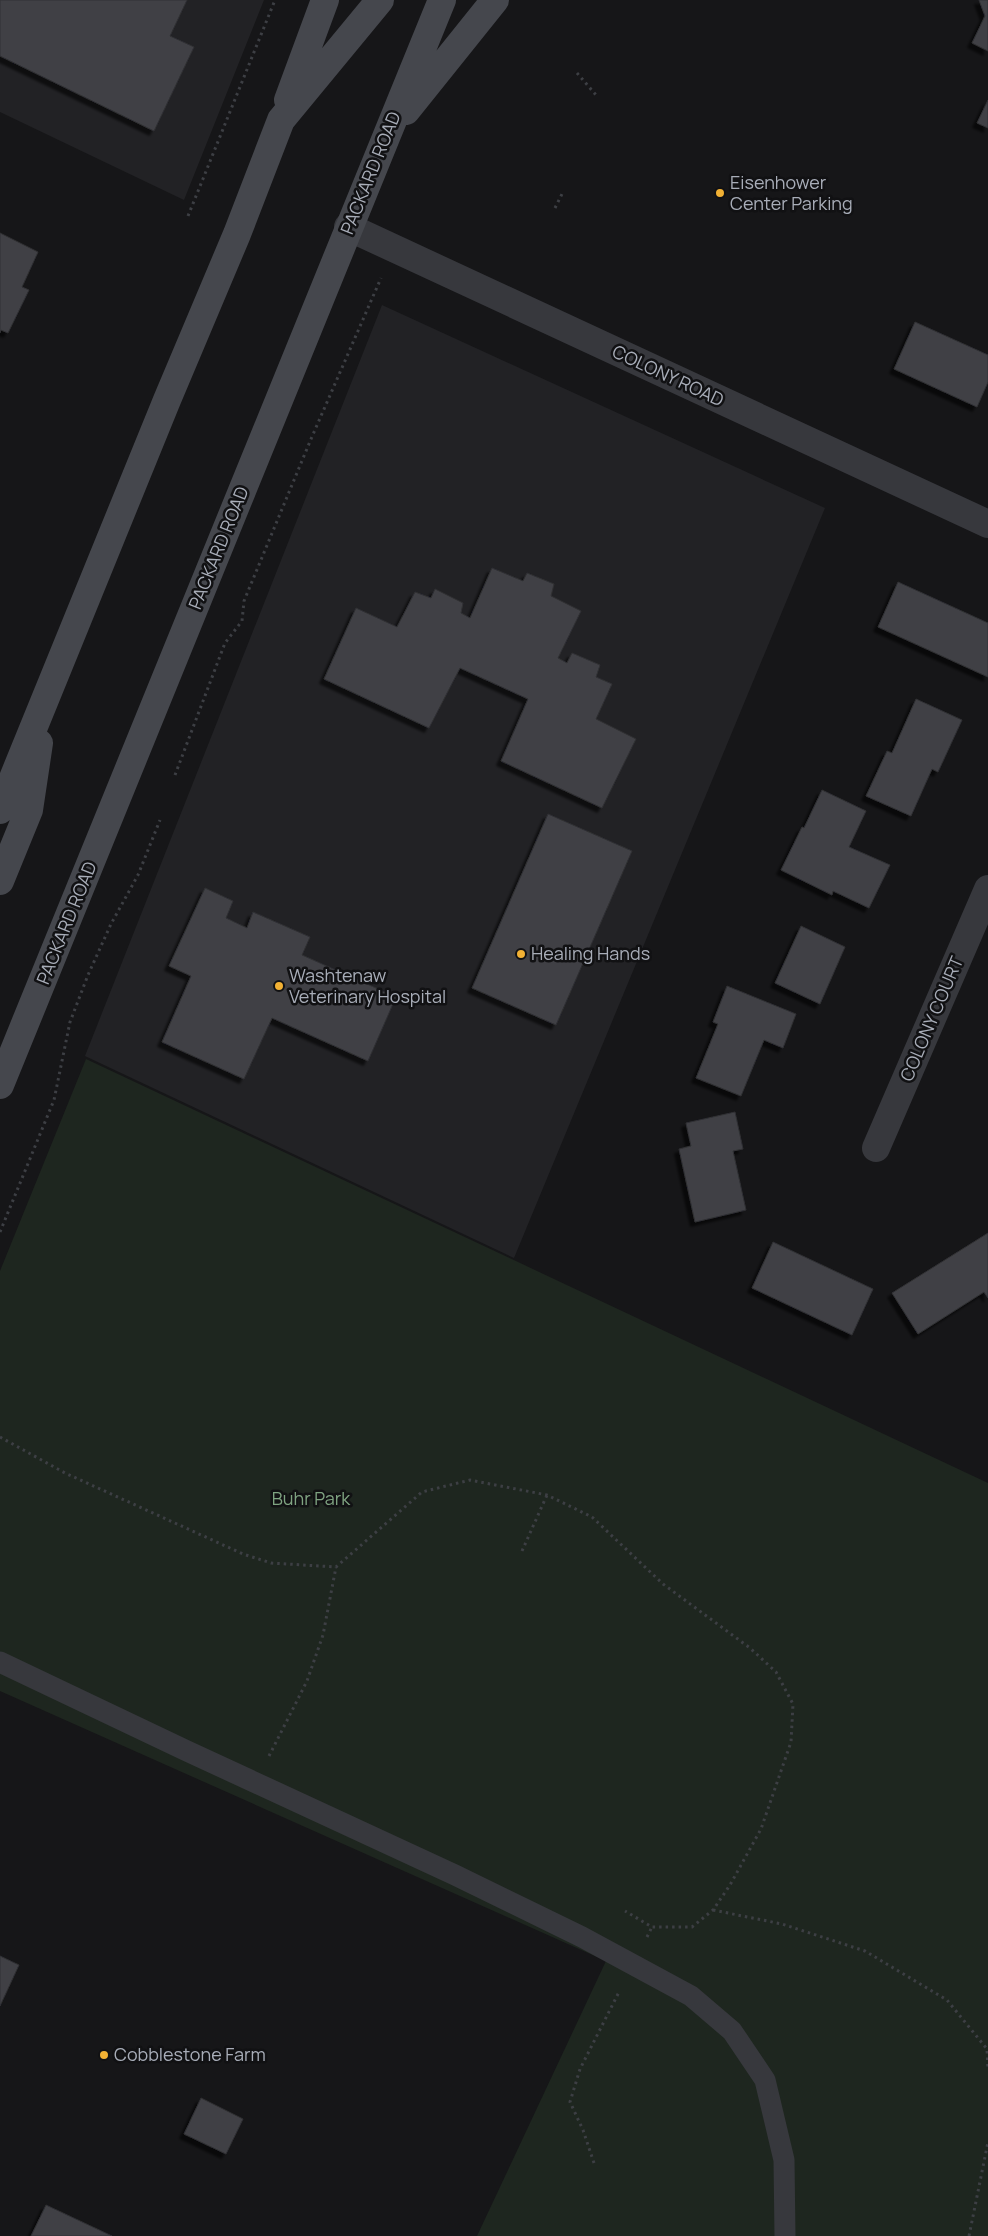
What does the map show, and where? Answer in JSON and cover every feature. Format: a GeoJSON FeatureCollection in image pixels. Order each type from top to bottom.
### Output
{"type":"FeatureCollection","features":[{"type":"Feature","properties":{"kind":"main road"},"geometry":{"type":"LineString","coordinates":[[0,810],[167,400],[237,234],[325,0]]}},
{"type":"Feature","properties":{"kind":"main road"},"geometry":{"type":"LineString","coordinates":[[281,120],[380,0]]}},
{"type":"Feature","properties":{"kind":"main road"},"geometry":{"type":"LineString","coordinates":[[387,136],[494,0]]}},
{"type":"Feature","properties":{"kind":"main road","name":"PACKARD ROAD"},"geometry":{"type":"LineString","coordinates":[[0,1085],[7,1053],[440,5]]}},
{"type":"Feature","properties":{"kind":"main road"},"geometry":{"type":"LineString","coordinates":[[0,881],[29,810],[46,699]]}},
{"type":"Feature","properties":{"kind":"street","name":"COLONY ROAD"},"geometry":{"type":"LineString","coordinates":[[348,227],[988,524]]}},
{"type":"Feature","properties":{"kind":"street","name":"COLONY COURT"},"geometry":{"type":"LineString","coordinates":[[876,1148],[988,889]]}},
{"type":"Feature","properties":{"kind":"lane"},"geometry":{"type":"LineString","coordinates":[[0,1662],[256,1783],[455,1874],[633,1964],[691,1996],[732,2031],[765,2080],[784,2160],[785,2236]]}},
{"type":"Feature","properties":{"kind":"path"},"geometry":{"type":"LineString","coordinates":[[188,216],[275,0]]}},
{"type":"Feature","properties":{"kind":"path"},"geometry":{"type":"LineString","coordinates":[[577,72],[596,94]]}},
{"type":"Feature","properties":{"kind":"path"},"geometry":{"type":"LineString","coordinates":[[556,208],[563,192]]}},
{"type":"Feature","properties":{"kind":"path"},"geometry":{"type":"LineString","coordinates":[[175,775],[225,643],[242,621],[244,601],[311,439],[383,274]]}},
{"type":"Feature","properties":{"kind":"path"},"geometry":{"type":"LineString","coordinates":[[0,1232],[54,1100],[70,1022],[88,975],[111,924],[138,875],[160,820]]}},
{"type":"Feature","properties":{"kind":"path"},"geometry":{"type":"LineString","coordinates":[[0,1437],[65,1473],[243,1554],[271,1563],[336,1567]]}},
{"type":"Feature","properties":{"kind":"path"},"geometry":{"type":"LineString","coordinates":[[256,1783],[307,1681],[324,1635],[336,1567],[422,1492],[470,1480],[548,1495],[592,1518],[663,1584],[750,1648],[776,1672],[793,1704],[791,1742],[761,1829],[713,1910],[692,1927],[652,1927],[625,1911]]}},
{"type":"Feature","properties":{"kind":"path"},"geometry":{"type":"LineString","coordinates":[[522,1551],[548,1495]]}},
{"type":"Feature","properties":{"kind":"path"},"geometry":{"type":"LineString","coordinates":[[713,1910],[782,1924],[865,1951],[947,2000],[987,2049],[988,2070]]}},
{"type":"Feature","properties":{"kind":"path"},"geometry":{"type":"LineString","coordinates":[[594,2163],[583,2130],[570,2102],[580,2069],[652,1927]]}},
{"type":"Feature","properties":{"kind":"path"},"geometry":{"type":"LineString","coordinates":[[969,2236],[988,2142]]}},
{"type":"Feature","properties":{"kind":"shaded area"},"geometry":{"type":"Polygon","coordinates":[[[0,0],[264,0],[184,200],[0,112],[0,0]]]}},
{"type":"Feature","properties":{"kind":"shaded area"},"geometry":{"type":"Polygon","coordinates":[[[382,305],[825,508],[514,1258],[85,1056],[382,305]]]}},
{"type":"Feature","properties":{"kind":"green space","name":"Buhr Park"},"geometry":{"type":"Polygon","coordinates":[[[86,1059],[988,1483],[988,2236],[477,2236],[606,1961],[0,1691],[0,1271],[86,1059]]]}},
{"type":"Feature","properties":{"kind":"building"},"geometry":{"type":"Polygon","coordinates":[[[0,0],[187,0],[170,36],[194,47],[154,131],[0,56],[0,0]]]}},
{"type":"Feature","properties":{"kind":"building"},"geometry":{"type":"Polygon","coordinates":[[[979,0],[988,0],[988,51],[972,43],[985,16],[979,0]]]}},
{"type":"Feature","properties":{"kind":"building"},"geometry":{"type":"Polygon","coordinates":[[[988,100],[988,128],[977,123],[988,100]]]}},
{"type":"Feature","properties":{"kind":"building"},"geometry":{"type":"Polygon","coordinates":[[[0,233],[38,252],[22,287],[29,290],[8,333],[1,330],[0,333],[0,233]]]}},
{"type":"Feature","properties":{"kind":"building"},"geometry":{"type":"Polygon","coordinates":[[[915,322],[988,355],[988,382],[977,407],[894,369],[915,322]]]}},
{"type":"Feature","properties":{"kind":"building"},"geometry":{"type":"Polygon","coordinates":[[[492,568],[523,581],[527,573],[554,584],[551,596],[581,611],[558,658],[567,663],[572,653],[600,665],[596,677],[612,684],[596,719],[636,739],[602,808],[501,761],[528,699],[460,668],[429,728],[324,679],[356,608],[397,627],[415,592],[431,598],[435,589],[463,603],[461,613],[470,618],[492,568]]]}},
{"type":"Feature","properties":{"kind":"building"},"geometry":{"type":"Polygon","coordinates":[[[898,582],[988,623],[988,677],[878,627],[898,582]]]}},
{"type":"Feature","properties":{"kind":"building"},"geometry":{"type":"Polygon","coordinates":[[[916,699],[962,720],[938,772],[932,769],[911,816],[866,796],[887,751],[892,753],[916,699]]]}},
{"type":"Feature","properties":{"kind":"building"},"geometry":{"type":"Polygon","coordinates":[[[822,790],[866,811],[849,847],[890,865],[869,908],[833,891],[832,895],[781,870],[822,790]]]}},
{"type":"Feature","properties":{"kind":"building"},"geometry":{"type":"Polygon","coordinates":[[[548,814],[632,851],[556,1025],[472,988],[548,814]]]}},
{"type":"Feature","properties":{"kind":"building","name":"Washtenaw Veterinary Hospital"},"geometry":{"type":"Polygon","coordinates":[[[205,888],[233,901],[226,918],[247,928],[253,912],[310,937],[302,955],[396,997],[368,1061],[272,1018],[244,1079],[162,1042],[191,976],[169,966],[205,888]]]}},
{"type":"Feature","properties":{"kind":"building"},"geometry":{"type":"Polygon","coordinates":[[[801,926],[845,947],[820,1004],[775,983],[801,926]]]}},
{"type":"Feature","properties":{"kind":"building"},"geometry":{"type":"Polygon","coordinates":[[[727,986],[796,1014],[783,1048],[764,1040],[741,1096],[696,1078],[718,1024],[713,1022],[727,986]]]}},
{"type":"Feature","properties":{"kind":"building"},"geometry":{"type":"Polygon","coordinates":[[[735,1112],[743,1149],[733,1151],[746,1210],[695,1222],[679,1149],[691,1146],[686,1123],[735,1112]]]}},
{"type":"Feature","properties":{"kind":"building"},"geometry":{"type":"Polygon","coordinates":[[[988,1233],[988,1298],[984,1292],[918,1334],[892,1293],[988,1233]]]}},
{"type":"Feature","properties":{"kind":"building"},"geometry":{"type":"Polygon","coordinates":[[[773,1242],[873,1289],[852,1335],[752,1288],[773,1242]]]}},
{"type":"Feature","properties":{"kind":"building"},"geometry":{"type":"Polygon","coordinates":[[[0,1956],[19,1965],[0,2006],[0,1956]]]}},
{"type":"Feature","properties":{"kind":"building"},"geometry":{"type":"Polygon","coordinates":[[[201,2098],[243,2119],[226,2154],[184,2134],[201,2098]]]}},
{"type":"Feature","properties":{"kind":"building"},"geometry":{"type":"Polygon","coordinates":[[[46,2205],[112,2236],[31,2236],[46,2205]]]}},
{"type":"Feature","properties":{"kind":"place","name":"Eisenhower Center Parking"},"geometry":{"type":"Point","coordinates":[720,193]}},
{"type":"Feature","properties":{"kind":"place","name":"Healing Hands"},"geometry":{"type":"Point","coordinates":[521,954]}},
{"type":"Feature","properties":{"kind":"place","name":"Washtenaw Veterinary Hospital"},"geometry":{"type":"Point","coordinates":[279,986]}},
{"type":"Feature","properties":{"kind":"place","name":"Cobblestone Farm"},"geometry":{"type":"Point","coordinates":[104,2055]}}]}
